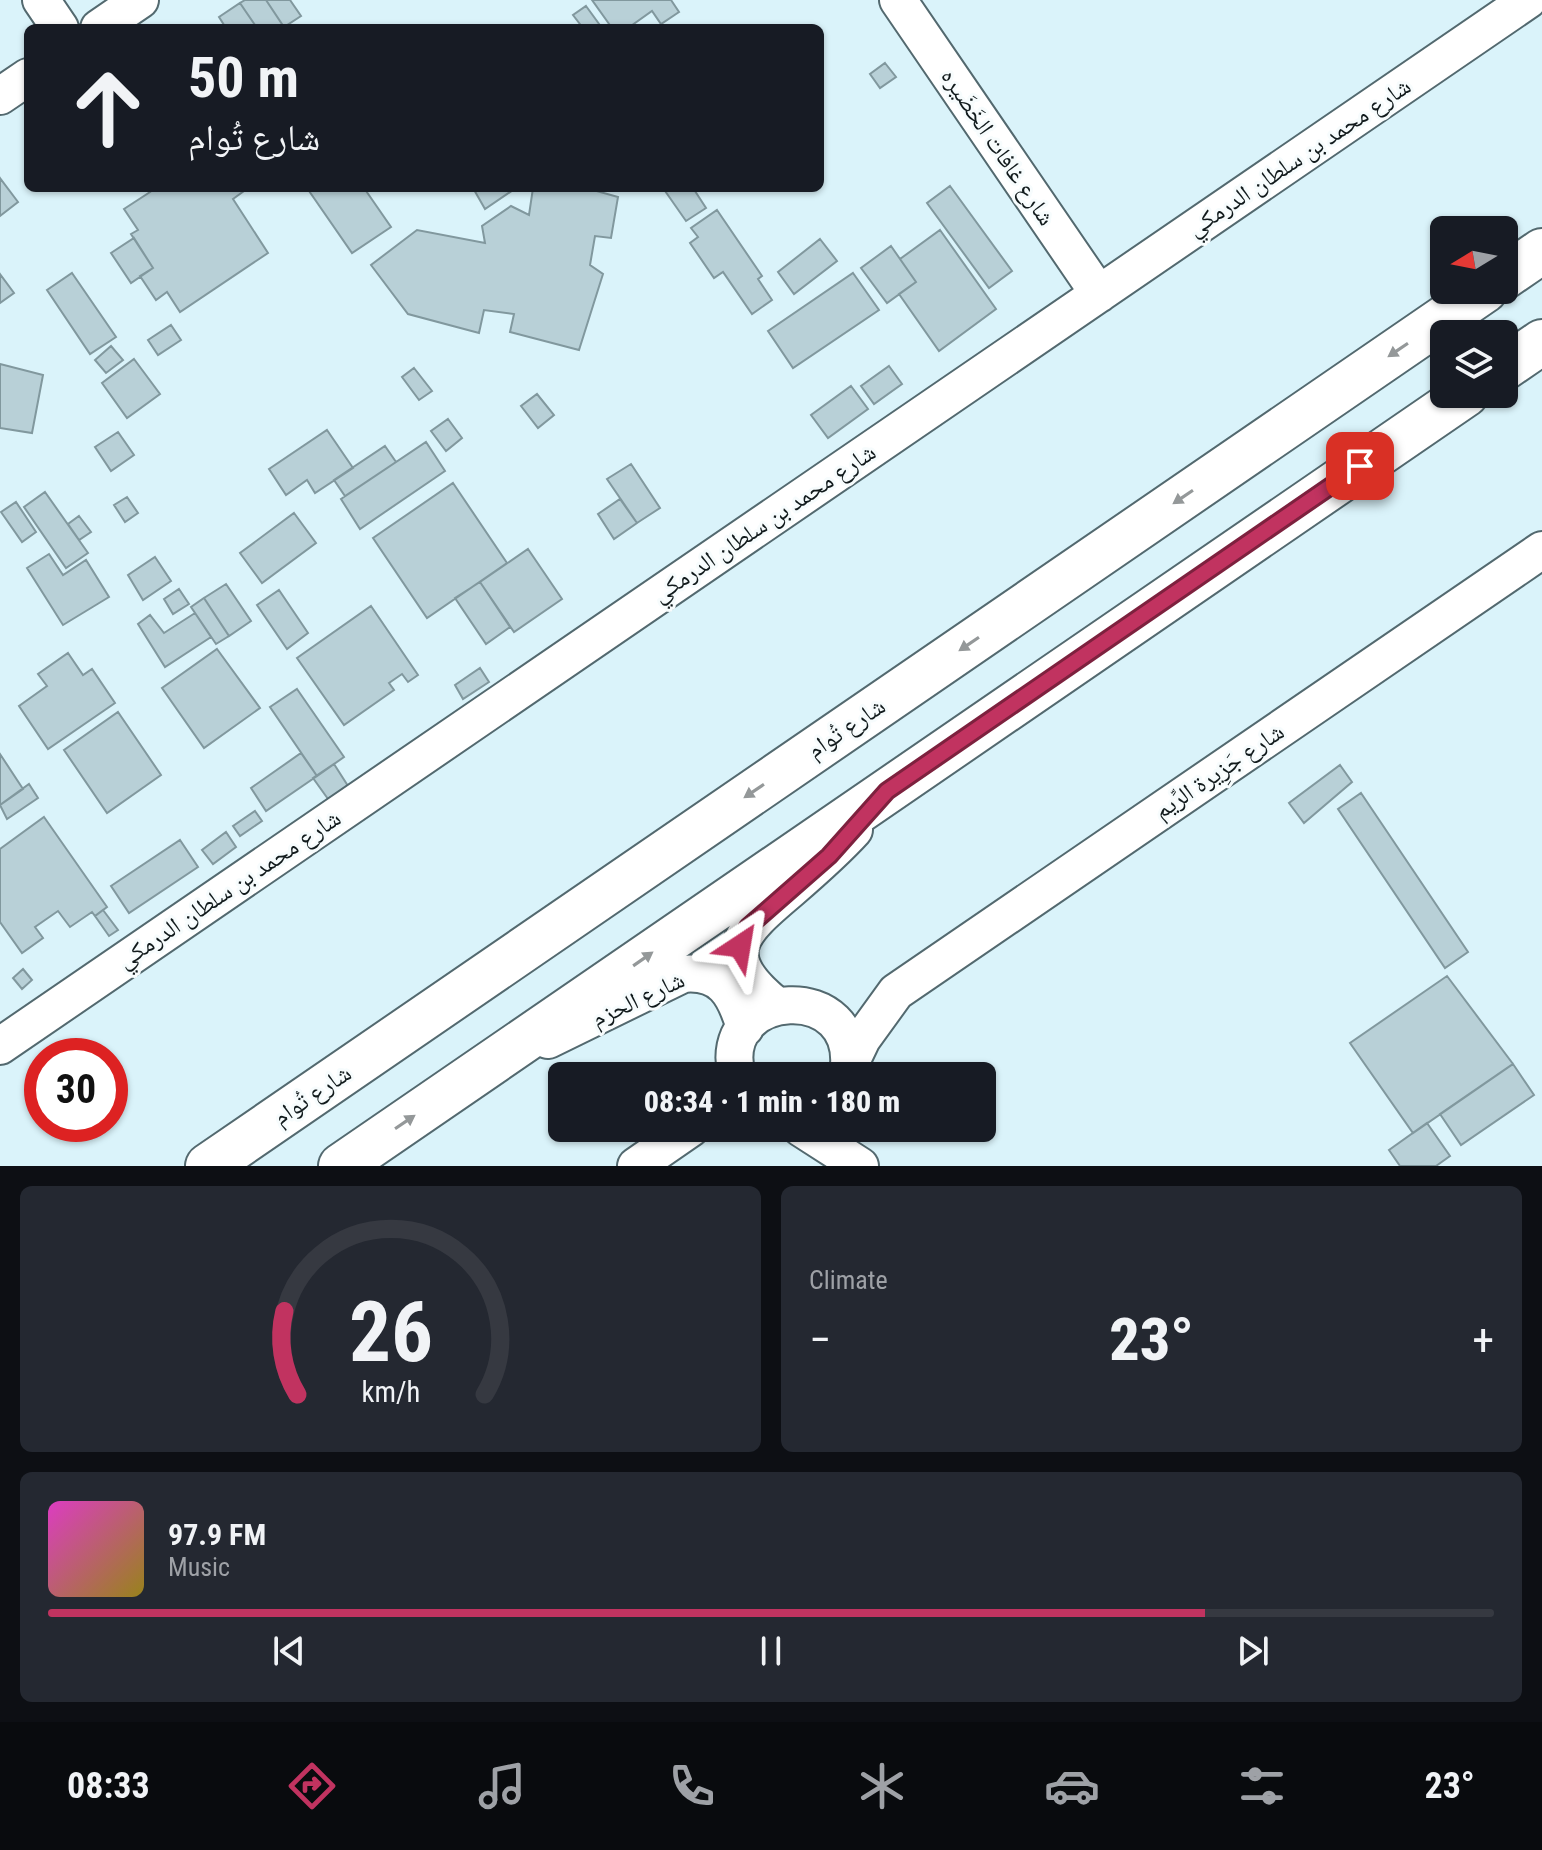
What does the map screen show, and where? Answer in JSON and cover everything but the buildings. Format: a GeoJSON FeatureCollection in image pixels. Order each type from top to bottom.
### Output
{"type":"FeatureCollection","features":[{"type":"Feature","properties":{"kind":"main road"},"geometry":{"type":"LineString","coordinates":[[1518,267],[1542,251]]}},
{"type":"Feature","properties":{"kind":"main road","name":"شارع تُوام"},"geometry":{"type":"LineString","coordinates":[[208,1166],[1465,304]]}},
{"type":"Feature","properties":{"kind":"main road"},"geometry":{"type":"LineString","coordinates":[[1518,358],[1542,342]]}},
{"type":"Feature","properties":{"kind":"main road"},"geometry":{"type":"LineString","coordinates":[[341,1166],[1446,408]]}},
{"type":"Feature","properties":{"kind":"street"},"geometry":{"type":"LineString","coordinates":[[41,0],[57,24]]}},
{"type":"Feature","properties":{"kind":"street"},"geometry":{"type":"LineString","coordinates":[[105,24],[140,0]]}},
{"type":"Feature","properties":{"kind":"street","name":"شارع غافات الخَضَيره"},"geometry":{"type":"LineString","coordinates":[[898,0],[1099,294]]}},
{"type":"Feature","properties":{"kind":"street","name":"شارع محمد بن سلطان الدرمكي"},"geometry":{"type":"LineString","coordinates":[[0,1046],[1528,0]]}},
{"type":"Feature","properties":{"kind":"street"},"geometry":{"type":"LineString","coordinates":[[0,96],[24,80]]}},
{"type":"Feature","properties":{"kind":"street","name":"شارع جَزِيرة الرِّيم"},"geometry":{"type":"LineString","coordinates":[[852,1062],[862,1039],[896,992],[1542,550]]}},
{"type":"Feature","properties":{"kind":"street"},"geometry":{"type":"LineString","coordinates":[[736,1059],[762,1012],[777,1006],[748,979],[741,958],[742,936],[760,915],[850,835],[887,791]]}},
{"type":"Feature","properties":{"kind":"street","name":"شارع الحزم"},"geometry":{"type":"LineString","coordinates":[[505,1054],[563,1035],[683,974],[697,973],[711,976],[732,992],[736,1059]]}},
{"type":"Feature","properties":{"kind":"street","name":"شارع جَزِيرة الرِّيم"},"geometry":{"type":"LineString","coordinates":[[777,1006],[793,1004],[817,1009],[896,992]]}},
{"type":"Feature","properties":{"kind":"street"},"geometry":{"type":"LineString","coordinates":[[817,1009],[842,1032],[848,1062]]}},
{"type":"Feature","properties":{"kind":"street"},"geometry":{"type":"LineString","coordinates":[[636,1166],[672,1142]]}},
{"type":"Feature","properties":{"kind":"street"},"geometry":{"type":"LineString","coordinates":[[823,1142],[861,1166]]}},
{"type":"Feature","properties":{"kind":"street"},"geometry":{"type":"LineString","coordinates":[[854,1142],[861,1166]]}},
{"type":"Feature","properties":{"kind":"route"},"geometry":{"type":"LineString","coordinates":[[740,946],[748,927],[829,856],[887,791],[1360,466]]}}]}
